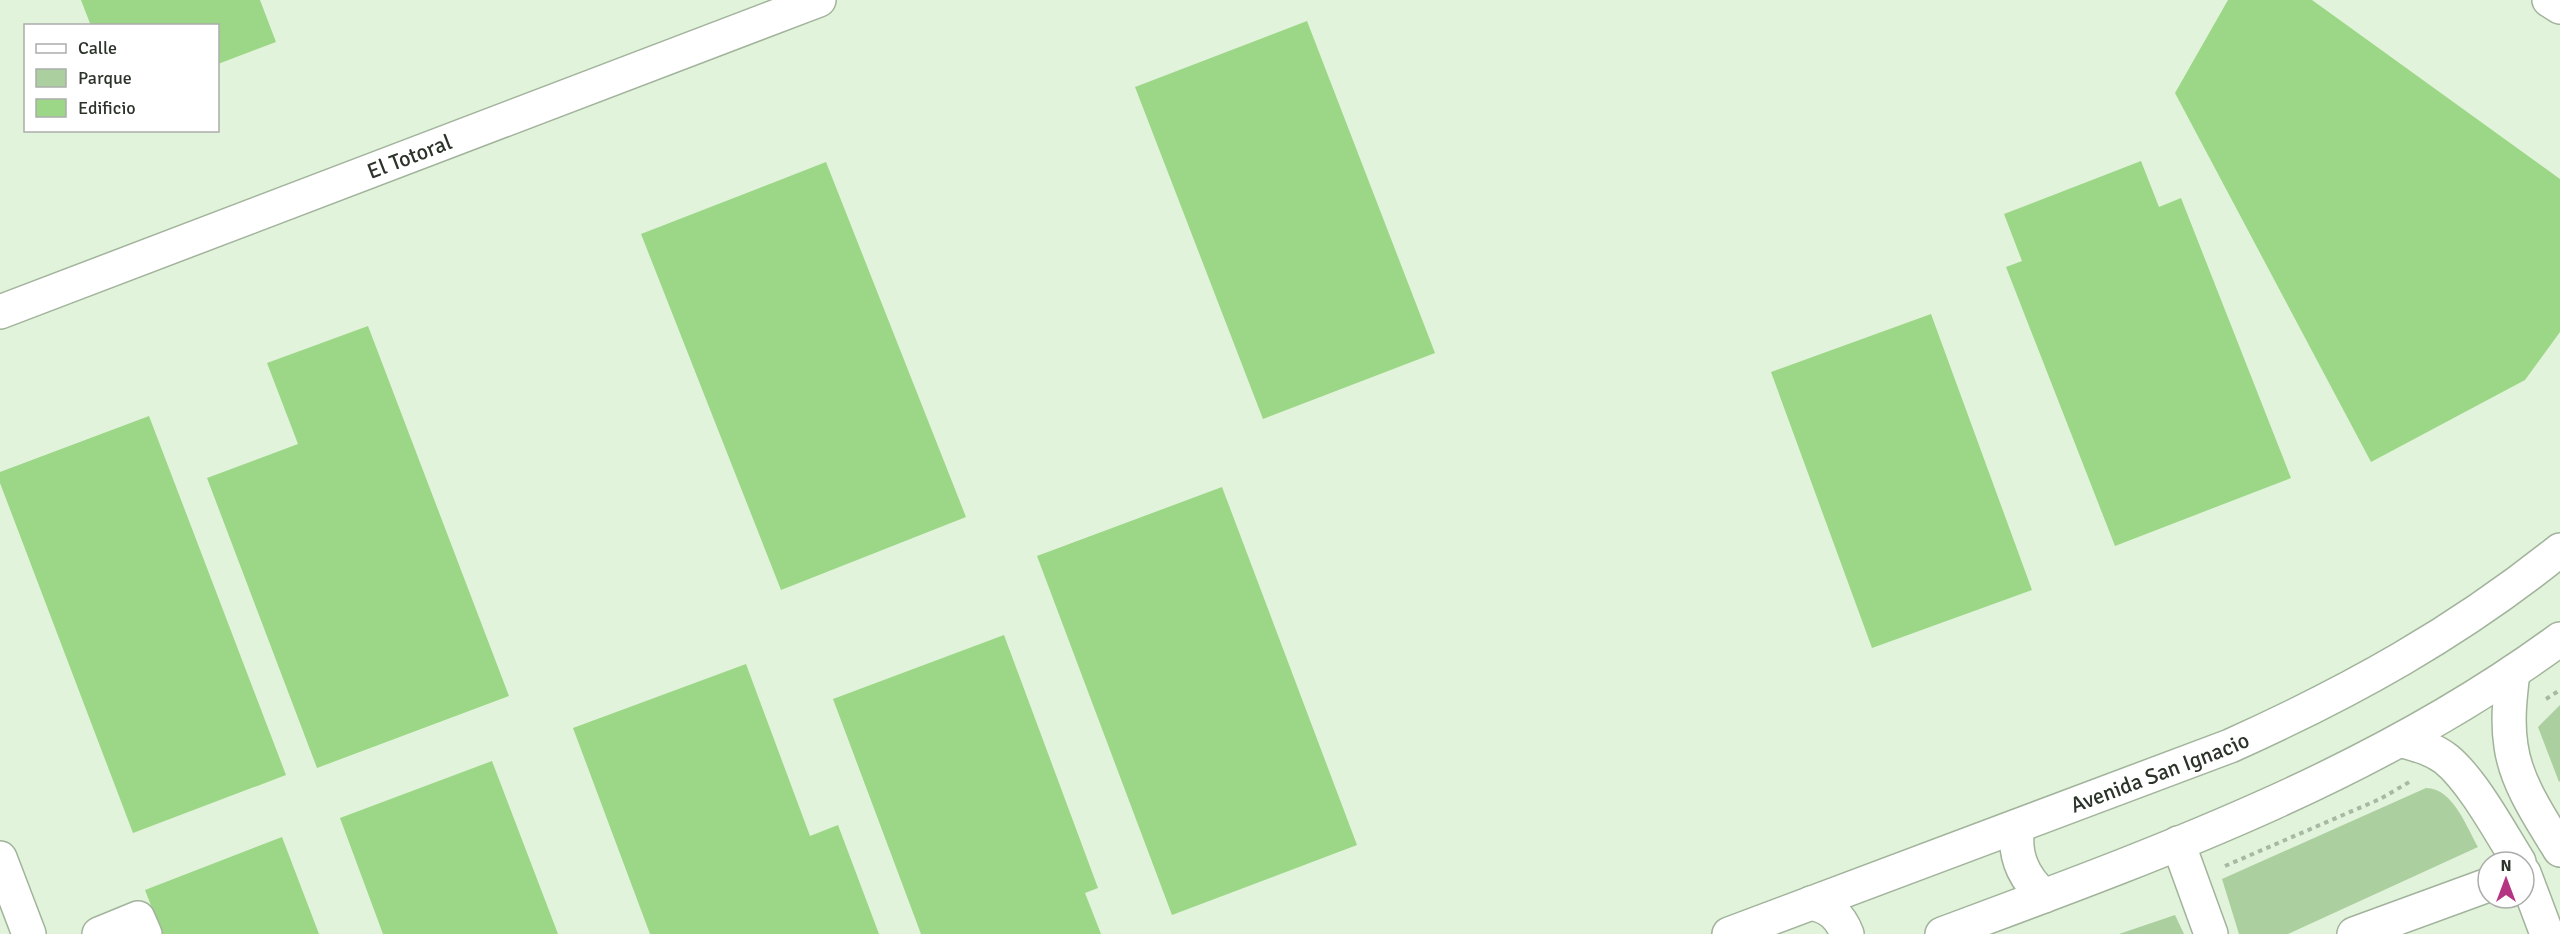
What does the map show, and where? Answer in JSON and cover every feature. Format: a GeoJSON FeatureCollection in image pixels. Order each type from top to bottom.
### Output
{"type":"FeatureCollection","features":[{"type":"Feature","properties":{"kind":"main road","name":"El Totoral"},"geometry":{"type":"LineString","coordinates":[[0,312],[819,0]]}},
{"type":"Feature","properties":{"kind":"main road"},"geometry":{"type":"LineString","coordinates":[[2549,0],[2560,7]]}},
{"type":"Feature","properties":{"kind":"main road","name":"Avenida San Ignacio"},"geometry":{"type":"LineString","coordinates":[[1729,934],[2230,746],[2314,708],[2424,648],[2500,596],[2560,550]]}},
{"type":"Feature","properties":{"kind":"main road"},"geometry":{"type":"LineString","coordinates":[[1942,934],[2178,843],[2324,781],[2403,741],[2513,672],[2560,639]]}},
{"type":"Feature","properties":{"kind":"main road"},"geometry":{"type":"LineString","coordinates":[[2513,672],[2509,710],[2511,747],[2535,809],[2560,850]]}},
{"type":"Feature","properties":{"kind":"main road"},"geometry":{"type":"LineString","coordinates":[[2403,741],[2426,747],[2446,760],[2475,794],[2511,850]]}},
{"type":"Feature","properties":{"kind":"main road"},"geometry":{"type":"LineString","coordinates":[[2018,826],[2016,846],[2021,868],[2034,887],[2044,896]]}},
{"type":"Feature","properties":{"kind":"main road"},"geometry":{"type":"LineString","coordinates":[[2178,843],[2211,934]]}},
{"type":"Feature","properties":{"kind":"main road"},"geometry":{"type":"LineString","coordinates":[[0,858],[29,934]]}},
{"type":"Feature","properties":{"kind":"main road"},"geometry":{"type":"LineString","coordinates":[[2536,868],[2560,859]]}},
{"type":"Feature","properties":{"kind":"main road"},"geometry":{"type":"LineString","coordinates":[[2354,934],[2476,889]]}},
{"type":"Feature","properties":{"kind":"main road"},"geometry":{"type":"LineString","coordinates":[[1811,903],[1824,906],[1834,913],[1847,934]]}},
{"type":"Feature","properties":{"kind":"main road"},"geometry":{"type":"LineString","coordinates":[[2536,905],[2547,934]]}},
{"type":"Feature","properties":{"kind":"main road"},"geometry":{"type":"LineString","coordinates":[[99,934],[138,918],[145,934]]}},
{"type":"Feature","properties":{"kind":"green space"},"geometry":{"type":"Polygon","coordinates":[[[2560,705],[2560,781],[2559,782],[2538,727],[2560,705]]]}},
{"type":"Feature","properties":{"kind":"green space"},"geometry":{"type":"Polygon","coordinates":[[[2426,788],[2436,790],[2451,802],[2464,820],[2478,847],[2288,934],[2239,934],[2222,879],[2426,788]]]}},
{"type":"Feature","properties":{"kind":"green space"},"geometry":{"type":"Polygon","coordinates":[[[2175,915],[2184,934],[2119,934],[2175,915]]]}},
{"type":"Feature","properties":{"kind":"building"},"geometry":{"type":"Polygon","coordinates":[[[81,0],[260,0],[276,42],[219,64],[219,24],[90,24],[81,0]]]}},
{"type":"Feature","properties":{"kind":"building"},"geometry":{"type":"Polygon","coordinates":[[[2228,0],[2312,0],[2560,179],[2560,332],[2525,380],[2371,462],[2175,93],[2228,0]]]}},
{"type":"Feature","properties":{"kind":"building"},"geometry":{"type":"Polygon","coordinates":[[[1307,21],[1435,353],[1263,419],[1135,87],[1307,21]]]}},
{"type":"Feature","properties":{"kind":"building"},"geometry":{"type":"Polygon","coordinates":[[[2141,161],[2159,207],[2181,198],[2291,478],[2115,546],[2006,267],[2022,261],[2004,214],[2141,161]]]}},
{"type":"Feature","properties":{"kind":"building"},"geometry":{"type":"Polygon","coordinates":[[[826,162],[966,517],[781,590],[641,234],[826,162]]]}},
{"type":"Feature","properties":{"kind":"building"},"geometry":{"type":"Polygon","coordinates":[[[1931,314],[2032,590],[1872,648],[1771,372],[1931,314]]]}},
{"type":"Feature","properties":{"kind":"building"},"geometry":{"type":"Polygon","coordinates":[[[368,326],[509,696],[317,768],[207,478],[298,444],[267,363],[368,326]]]}},
{"type":"Feature","properties":{"kind":"building"},"geometry":{"type":"Polygon","coordinates":[[[149,416],[286,775],[133,833],[0,483],[0,472],[149,416]]]}},
{"type":"Feature","properties":{"kind":"building"},"geometry":{"type":"Polygon","coordinates":[[[1222,487],[1357,845],[1172,915],[1037,556],[1222,487]]]}},
{"type":"Feature","properties":{"kind":"building"},"geometry":{"type":"Polygon","coordinates":[[[1004,635],[1098,888],[1085,893],[1101,934],[921,934],[833,699],[1004,635]]]}},
{"type":"Feature","properties":{"kind":"building"},"geometry":{"type":"Polygon","coordinates":[[[746,664],[810,836],[838,825],[879,934],[650,934],[573,728],[746,664]]]}},
{"type":"Feature","properties":{"kind":"building"},"geometry":{"type":"Polygon","coordinates":[[[492,761],[558,934],[383,934],[340,818],[492,761]]]}},
{"type":"Feature","properties":{"kind":"building"},"geometry":{"type":"Polygon","coordinates":[[[282,837],[319,934],[162,934],[145,890],[282,837]]]}}]}
